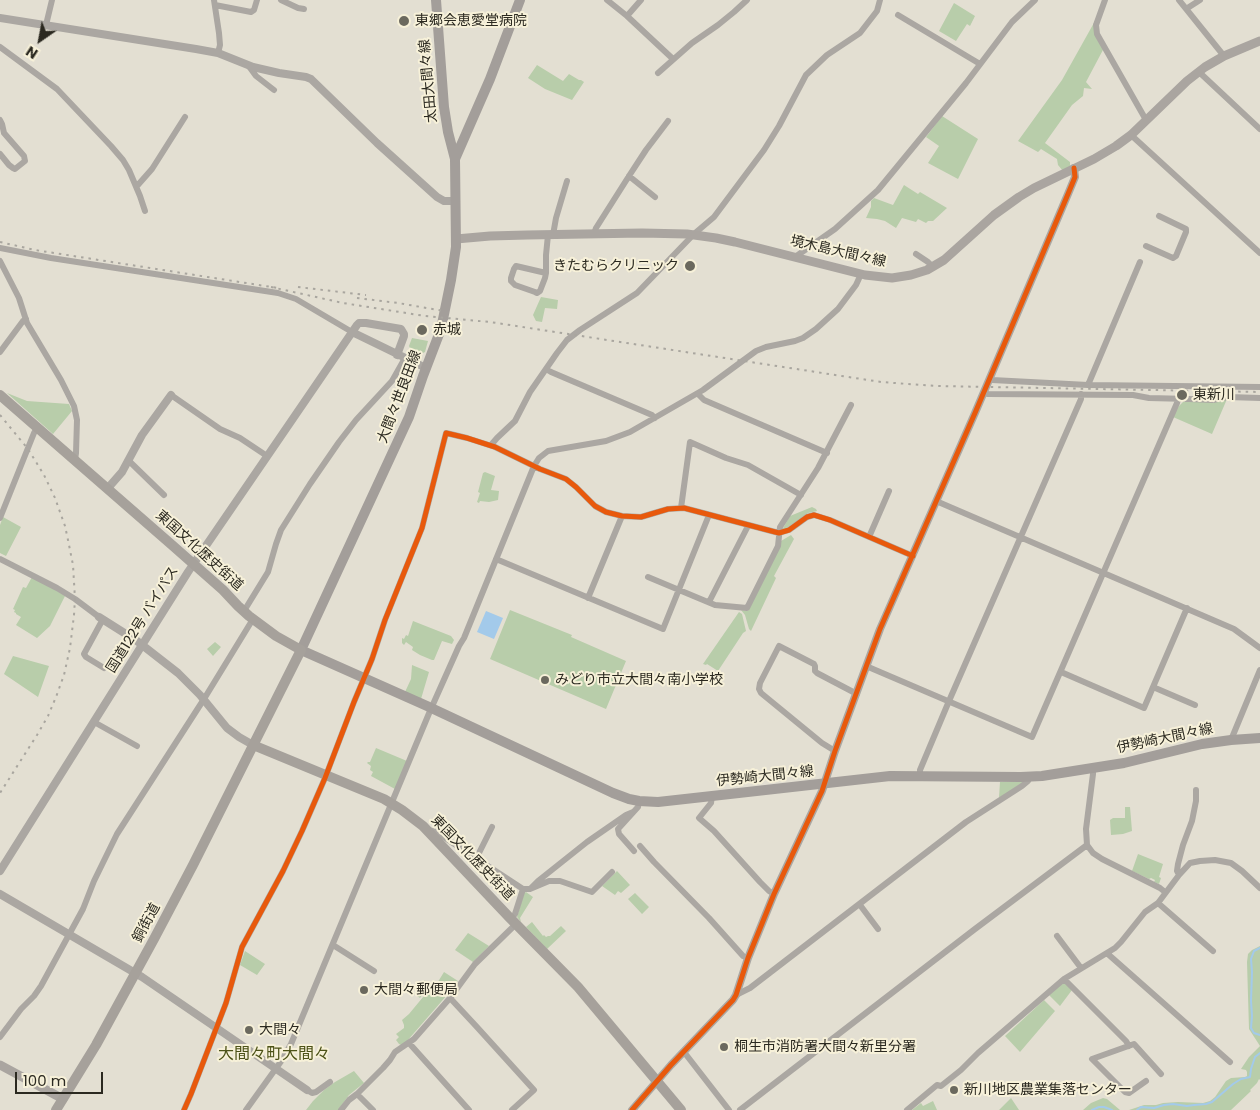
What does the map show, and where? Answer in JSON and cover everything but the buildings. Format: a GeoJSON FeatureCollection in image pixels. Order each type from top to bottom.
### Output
{"type":"FeatureCollection","features":[{"type":"Feature","properties":{"kind":"highway","name":"東国文化歴史街道"},"geometry":{"type":"LineString","coordinates":[[0,395],[194,564],[253,619],[276,636],[301,650]]}},
{"type":"Feature","properties":{"kind":"highway"},"geometry":{"type":"LineString","coordinates":[[253,745],[301,650]]}},
{"type":"Feature","properties":{"kind":"highway","name":"東国文化歴史街道"},"geometry":{"type":"LineString","coordinates":[[253,745],[392,804],[419,822],[578,987],[681,1110]]}},
{"type":"Feature","properties":{"kind":"highway","name":"銅街道"},"geometry":{"type":"LineString","coordinates":[[56,1110],[96,1045],[135,974],[253,745]]}},
{"type":"Feature","properties":{"kind":"main road","name":"太田大間々線"},"geometry":{"type":"LineString","coordinates":[[436,0],[444,107],[454,159]]}},
{"type":"Feature","properties":{"kind":"main road","name":"大間々世良田線"},"geometry":{"type":"LineString","coordinates":[[301,650],[396,449],[443,322],[456,239],[454,159],[490,79],[520,0]]}},
{"type":"Feature","properties":{"kind":"main road","name":"境木島大間々線"},"geometry":{"type":"LineString","coordinates":[[456,239],[490,236],[694,234],[727,240],[861,274],[899,277],[918,274],[944,260],[994,215],[1019,197],[1116,146],[1199,72],[1224,56],[1260,41]]}},
{"type":"Feature","properties":{"kind":"main road","name":"伊勢崎大間々線"},"geometry":{"type":"LineString","coordinates":[[301,650],[432,708],[614,793],[639,802],[658,802],[825,784],[877,776],[1030,777],[1052,775],[1124,763],[1188,746],[1260,738]]}},
{"type":"Feature","properties":{"kind":"main road"},"geometry":{"type":"LineString","coordinates":[[0,1065],[63,1099]]}},
{"type":"Feature","properties":{"kind":"street"},"geometry":{"type":"LineString","coordinates":[[46,25],[52,0]]}},
{"type":"Feature","properties":{"kind":"street"},"geometry":{"type":"LineString","coordinates":[[218,54],[220,45],[214,2],[251,12],[254,10],[257,0]]}},
{"type":"Feature","properties":{"kind":"street"},"geometry":{"type":"LineString","coordinates":[[282,0],[304,9]]}},
{"type":"Feature","properties":{"kind":"street"},"geometry":{"type":"LineString","coordinates":[[607,0],[673,59]]}},
{"type":"Feature","properties":{"kind":"street"},"geometry":{"type":"LineString","coordinates":[[627,16],[641,0]]}},
{"type":"Feature","properties":{"kind":"street"},"geometry":{"type":"LineString","coordinates":[[658,73],[692,43],[734,12],[746,0]]}},
{"type":"Feature","properties":{"kind":"street"},"geometry":{"type":"LineString","coordinates":[[492,445],[515,421],[530,392],[570,337],[637,293],[694,234],[714,217],[764,150],[806,75],[827,55],[860,33],[877,11],[880,0]]}},
{"type":"Feature","properties":{"kind":"street"},"geometry":{"type":"LineString","coordinates":[[795,257],[840,225],[878,190],[963,87],[1012,22],[1035,0]]}},
{"type":"Feature","properties":{"kind":"street"},"geometry":{"type":"LineString","coordinates":[[1105,0],[1096,24],[1097,34],[1146,120]]}},
{"type":"Feature","properties":{"kind":"street"},"geometry":{"type":"LineString","coordinates":[[1179,0],[1224,56]]}},
{"type":"Feature","properties":{"kind":"street"},"geometry":{"type":"LineString","coordinates":[[1186,9],[1200,0]]}},
{"type":"Feature","properties":{"kind":"street"},"geometry":{"type":"LineString","coordinates":[[898,15],[980,64]]}},
{"type":"Feature","properties":{"kind":"street"},"geometry":{"type":"LineString","coordinates":[[0,18],[179,46],[218,54],[248,65],[279,73],[301,75],[310,78],[434,195],[444,201],[456,201]]}},
{"type":"Feature","properties":{"kind":"street"},"geometry":{"type":"LineString","coordinates":[[0,47],[59,91],[106,140],[129,170],[145,212]]}},
{"type":"Feature","properties":{"kind":"street"},"geometry":{"type":"LineString","coordinates":[[248,65],[256,76],[274,90]]}},
{"type":"Feature","properties":{"kind":"street"},"geometry":{"type":"LineString","coordinates":[[1199,72],[1260,129]]}},
{"type":"Feature","properties":{"kind":"street"},"geometry":{"type":"LineString","coordinates":[[136,186],[152,169],[185,117]]}},
{"type":"Feature","properties":{"kind":"street"},"geometry":{"type":"LineString","coordinates":[[0,120],[4,133],[24,156],[25,161],[13,168],[0,154]]}},
{"type":"Feature","properties":{"kind":"street"},"geometry":{"type":"LineString","coordinates":[[594,234],[629,176],[668,121]]}},
{"type":"Feature","properties":{"kind":"street"},"geometry":{"type":"LineString","coordinates":[[1131,134],[1260,253]]}},
{"type":"Feature","properties":{"kind":"street"},"geometry":{"type":"LineString","coordinates":[[632,1110],[736,995],[748,958],[774,894],[825,784],[835,751],[880,629],[984,393],[1068,194],[1075,177],[1074,168]]}},
{"type":"Feature","properties":{"kind":"street"},"geometry":{"type":"LineString","coordinates":[[629,176],[655,197]]}},
{"type":"Feature","properties":{"kind":"street"},"geometry":{"type":"LineString","coordinates":[[546,273],[516,266],[511,281],[515,285],[537,293],[540,291],[546,273],[546,256],[551,235],[567,181]]}},
{"type":"Feature","properties":{"kind":"street"},"geometry":{"type":"LineString","coordinates":[[1146,246],[1173,258],[1176,256],[1186,229],[1159,216]]}},
{"type":"Feature","properties":{"kind":"street"},"geometry":{"type":"LineString","coordinates":[[0,248],[60,260],[278,293],[296,299],[352,332],[426,368]]}},
{"type":"Feature","properties":{"kind":"street"},"geometry":{"type":"LineString","coordinates":[[916,254],[933,267]]}},
{"type":"Feature","properties":{"kind":"street"},"geometry":{"type":"LineString","coordinates":[[0,262],[19,298],[26,319],[74,406],[77,429],[74,460]]}},
{"type":"Feature","properties":{"kind":"street"},"geometry":{"type":"LineString","coordinates":[[1088,385],[1140,262]]}},
{"type":"Feature","properties":{"kind":"street"},"geometry":{"type":"LineString","coordinates":[[246,1110],[291,1044],[432,708],[464,638],[534,466],[541,456],[548,451],[611,439],[630,432],[698,394],[756,351],[799,340],[811,333],[838,309],[856,285],[861,274]]}},
{"type":"Feature","properties":{"kind":"street"},"geometry":{"type":"LineString","coordinates":[[0,352],[22,321],[26,319]]}},
{"type":"Feature","properties":{"kind":"street"},"geometry":{"type":"LineString","coordinates":[[244,611],[268,572],[281,530],[310,484],[352,425],[392,381],[401,356],[404,334],[401,329],[362,322],[352,332]]}},
{"type":"Feature","properties":{"kind":"street","name":"国道122号 バイパス"},"geometry":{"type":"LineString","coordinates":[[0,871],[194,564],[352,332]]}},
{"type":"Feature","properties":{"kind":"street"},"geometry":{"type":"LineString","coordinates":[[546,369],[652,415],[655,418]]}},
{"type":"Feature","properties":{"kind":"street"},"geometry":{"type":"LineString","coordinates":[[989,379],[1088,385],[1260,387]]}},
{"type":"Feature","properties":{"kind":"street"},"geometry":{"type":"LineString","coordinates":[[984,393],[1133,395],[1149,398],[1213,400],[1228,397],[1260,398]]}},
{"type":"Feature","properties":{"kind":"street"},"geometry":{"type":"LineString","coordinates":[[698,394],[704,400],[826,453]]}},
{"type":"Feature","properties":{"kind":"street"},"geometry":{"type":"LineString","coordinates":[[920,776],[920,770],[949,701],[1081,399],[1081,394]]}},
{"type":"Feature","properties":{"kind":"street"},"geometry":{"type":"LineString","coordinates":[[108,488],[122,472],[142,435],[171,395],[220,429],[240,438],[267,456]]}},
{"type":"Feature","properties":{"kind":"street"},"geometry":{"type":"LineString","coordinates":[[866,666],[1032,737],[1178,403],[1178,399]]}},
{"type":"Feature","properties":{"kind":"street"},"geometry":{"type":"LineString","coordinates":[[648,577],[715,605],[747,608],[778,546],[780,526],[810,481],[851,405]]}},
{"type":"Feature","properties":{"kind":"street"},"geometry":{"type":"LineString","coordinates":[[0,518],[37,428]]}},
{"type":"Feature","properties":{"kind":"street"},"geometry":{"type":"LineString","coordinates":[[184,1110],[226,1003],[242,948],[293,851],[326,775],[374,654],[385,620],[422,528],[446,433],[492,445],[558,476],[572,484],[602,510],[622,516],[645,516],[681,508],[779,533],[814,515],[830,520],[913,556]]}},
{"type":"Feature","properties":{"kind":"street"},"geometry":{"type":"LineString","coordinates":[[681,508],[690,442],[726,458],[748,465],[801,495]]}},
{"type":"Feature","properties":{"kind":"street"},"geometry":{"type":"LineString","coordinates":[[128,460],[164,495]]}},
{"type":"Feature","properties":{"kind":"street"},"geometry":{"type":"LineString","coordinates":[[869,537],[889,491]]}},
{"type":"Feature","properties":{"kind":"street"},"geometry":{"type":"LineString","coordinates":[[936,501],[1235,629],[1260,648]]}},
{"type":"Feature","properties":{"kind":"street"},"geometry":{"type":"LineString","coordinates":[[496,559],[663,629],[709,515]]}},
{"type":"Feature","properties":{"kind":"street"},"geometry":{"type":"LineString","coordinates":[[588,598],[622,516]]}},
{"type":"Feature","properties":{"kind":"street"},"geometry":{"type":"LineString","coordinates":[[709,602],[748,526]]}},
{"type":"Feature","properties":{"kind":"street"},"geometry":{"type":"LineString","coordinates":[[0,559],[69,595],[142,646],[183,678],[204,699],[227,728],[253,745]]}},
{"type":"Feature","properties":{"kind":"street"},"geometry":{"type":"LineString","coordinates":[[1061,672],[1144,708],[1187,608]]}},
{"type":"Feature","properties":{"kind":"street"},"geometry":{"type":"LineString","coordinates":[[101,618],[84,654],[104,668]]}},
{"type":"Feature","properties":{"kind":"street"},"geometry":{"type":"LineString","coordinates":[[0,1037],[21,1009],[37,992],[83,909],[94,880],[117,834],[253,619]]}},
{"type":"Feature","properties":{"kind":"street"},"geometry":{"type":"LineString","coordinates":[[835,751],[822,743],[761,693],[758,690],[760,683],[778,646],[814,664],[817,673],[856,694]]}},
{"type":"Feature","properties":{"kind":"street"},"geometry":{"type":"LineString","coordinates":[[1231,740],[1260,670]]}},
{"type":"Feature","properties":{"kind":"street"},"geometry":{"type":"LineString","coordinates":[[1153,687],[1195,705]]}},
{"type":"Feature","properties":{"kind":"street"},"geometry":{"type":"LineString","coordinates":[[94,722],[137,746]]}},
{"type":"Feature","properties":{"kind":"street"},"geometry":{"type":"LineString","coordinates":[[1093,768],[1094,774],[1086,829],[1087,845],[1093,853],[1102,859],[1165,892]]}},
{"type":"Feature","properties":{"kind":"street"},"geometry":{"type":"LineString","coordinates":[[736,995],[750,988],[966,822],[1022,786],[1030,777]]}},
{"type":"Feature","properties":{"kind":"street"},"geometry":{"type":"LineString","coordinates":[[1179,875],[1178,864],[1192,821],[1196,790]]}},
{"type":"Feature","properties":{"kind":"street"},"geometry":{"type":"LineString","coordinates":[[712,796],[711,803],[699,818],[714,831],[760,882],[774,894]]}},
{"type":"Feature","properties":{"kind":"street"},"geometry":{"type":"LineString","coordinates":[[634,851],[619,834],[618,828],[638,807],[639,802]]}},
{"type":"Feature","properties":{"kind":"street"},"geometry":{"type":"LineString","coordinates":[[341,1110],[390,1060],[395,1052],[414,1039],[450,998],[475,964],[514,922],[515,914],[526,889],[587,842],[633,812]]}},
{"type":"Feature","properties":{"kind":"street"},"geometry":{"type":"LineString","coordinates":[[476,860],[492,827]]}},
{"type":"Feature","properties":{"kind":"street"},"geometry":{"type":"LineString","coordinates":[[427,830],[436,832],[476,860],[526,889],[560,880],[592,892],[612,872]]}},
{"type":"Feature","properties":{"kind":"street"},"geometry":{"type":"LineString","coordinates":[[740,1110],[1087,845]]}},
{"type":"Feature","properties":{"kind":"street"},"geometry":{"type":"LineString","coordinates":[[640,846],[710,918],[743,956],[748,958]]}},
{"type":"Feature","properties":{"kind":"street"},"geometry":{"type":"LineString","coordinates":[[907,1110],[937,1085],[942,1086],[985,1046],[1064,979],[1109,952],[1121,942],[1145,912],[1158,903],[1187,865],[1193,862],[1221,860],[1231,863],[1260,888]]}},
{"type":"Feature","properties":{"kind":"street"},"geometry":{"type":"LineString","coordinates":[[0,894],[135,974],[312,1093],[330,1082]]}},
{"type":"Feature","properties":{"kind":"street"},"geometry":{"type":"LineString","coordinates":[[1158,903],[1213,951]]}},
{"type":"Feature","properties":{"kind":"street"},"geometry":{"type":"LineString","coordinates":[[860,905],[878,929]]}},
{"type":"Feature","properties":{"kind":"street"},"geometry":{"type":"LineString","coordinates":[[1056,936],[1081,968]]}},
{"type":"Feature","properties":{"kind":"street"},"geometry":{"type":"LineString","coordinates":[[333,945],[374,971]]}},
{"type":"Feature","properties":{"kind":"street"},"geometry":{"type":"LineString","coordinates":[[1109,952],[1109,956],[1230,1062]]}},
{"type":"Feature","properties":{"kind":"street"},"geometry":{"type":"LineString","coordinates":[[1064,979],[1129,1046]]}},
{"type":"Feature","properties":{"kind":"street"},"geometry":{"type":"LineString","coordinates":[[450,998],[534,1090],[512,1110]]}},
{"type":"Feature","properties":{"kind":"street"},"geometry":{"type":"LineString","coordinates":[[408,1043],[469,1110]]}},
{"type":"Feature","properties":{"kind":"street"},"geometry":{"type":"LineString","coordinates":[[1146,1081],[1128,1093],[1125,1092],[1092,1059],[1134,1044],[1161,1074]]}},
{"type":"Feature","properties":{"kind":"street"},"geometry":{"type":"LineString","coordinates":[[684,1052],[729,1110]]}},
{"type":"Feature","properties":{"kind":"street"},"geometry":{"type":"LineString","coordinates":[[357,1094],[374,1110]]}},
{"type":"Feature","properties":{"kind":"green space"},"geometry":{"type":"Polygon","coordinates":[[[954,3],[975,16],[970,26],[967,24],[956,41],[939,31],[954,3]]]}},
{"type":"Feature","properties":{"kind":"green space"},"geometry":{"type":"Polygon","coordinates":[[[1095,21],[1104,48],[1086,82],[1092,89],[1084,88],[1083,96],[1072,105],[1045,143],[1070,162],[1070,167],[1063,171],[1058,165],[1057,159],[1041,149],[1038,152],[1018,141],[1062,80],[1095,21]]]}},
{"type":"Feature","properties":{"kind":"green space"},"geometry":{"type":"Polygon","coordinates":[[[537,65],[563,81],[569,74],[584,82],[572,100],[545,89],[528,78],[537,65]]]}},
{"type":"Feature","properties":{"kind":"green space"},"geometry":{"type":"Polygon","coordinates":[[[942,116],[978,139],[958,179],[928,163],[939,146],[926,137],[942,116]]]}},
{"type":"Feature","properties":{"kind":"green space"},"geometry":{"type":"Polygon","coordinates":[[[904,185],[947,208],[933,221],[926,223],[918,219],[916,222],[902,218],[896,228],[885,221],[866,218],[871,207],[871,201],[874,198],[893,205],[904,185]]]}},
{"type":"Feature","properties":{"kind":"green space"},"geometry":{"type":"Polygon","coordinates":[[[541,297],[558,300],[557,309],[545,308],[542,322],[536,321],[533,315],[541,297]]]}},
{"type":"Feature","properties":{"kind":"green space"},"geometry":{"type":"Polygon","coordinates":[[[412,338],[428,341],[425,352],[417,356],[413,354],[409,346],[412,338]]]}},
{"type":"Feature","properties":{"kind":"green space"},"geometry":{"type":"Polygon","coordinates":[[[7,393],[27,401],[69,404],[72,411],[53,434],[7,393]]]}},
{"type":"Feature","properties":{"kind":"green space"},"geometry":{"type":"Polygon","coordinates":[[[1227,399],[1212,434],[1173,417],[1183,402],[1227,399]]]}},
{"type":"Feature","properties":{"kind":"green space"},"geometry":{"type":"Polygon","coordinates":[[[483,473],[495,476],[491,490],[499,491],[498,500],[480,501],[479,503],[477,502],[480,493],[478,492],[483,473]]]}},
{"type":"Feature","properties":{"kind":"green space"},"geometry":{"type":"Polygon","coordinates":[[[812,507],[817,511],[808,513],[782,530],[790,516],[812,507]]]}},
{"type":"Feature","properties":{"kind":"green space"},"geometry":{"type":"Polygon","coordinates":[[[3,517],[21,527],[6,556],[0,553],[0,525],[3,517]]]}},
{"type":"Feature","properties":{"kind":"green space"},"geometry":{"type":"Polygon","coordinates":[[[791,535],[794,539],[774,576],[776,578],[751,631],[741,610],[748,611],[781,541],[791,535]]]}},
{"type":"Feature","properties":{"kind":"green space"},"geometry":{"type":"Polygon","coordinates":[[[32,577],[65,596],[50,626],[37,638],[16,625],[21,617],[13,609],[23,587],[26,588],[32,577]]]}},
{"type":"Feature","properties":{"kind":"green space"},"geometry":{"type":"Polygon","coordinates":[[[510,610],[572,635],[571,637],[626,661],[606,709],[490,659],[510,610]]]}},
{"type":"Feature","properties":{"kind":"green space"},"geometry":{"type":"Polygon","coordinates":[[[739,612],[742,614],[746,631],[718,671],[707,664],[703,664],[739,612]]]}},
{"type":"Feature","properties":{"kind":"green space"},"geometry":{"type":"Polygon","coordinates":[[[413,621],[451,636],[454,640],[452,644],[442,641],[434,660],[420,655],[412,650],[413,647],[406,642],[404,645],[402,643],[402,638],[404,639],[406,635],[408,636],[413,621]]]}},
{"type":"Feature","properties":{"kind":"green space"},"geometry":{"type":"Polygon","coordinates":[[[215,642],[221,647],[213,656],[207,649],[215,642]]]}},
{"type":"Feature","properties":{"kind":"green space"},"geometry":{"type":"Polygon","coordinates":[[[13,656],[49,666],[38,697],[4,674],[13,656]]]}},
{"type":"Feature","properties":{"kind":"green space"},"geometry":{"type":"Polygon","coordinates":[[[412,665],[429,672],[421,699],[405,692],[411,679],[412,665]]]}},
{"type":"Feature","properties":{"kind":"green space"},"geometry":{"type":"Polygon","coordinates":[[[376,748],[407,761],[395,789],[371,776],[373,772],[370,770],[371,766],[367,763],[370,762],[376,748]]]}},
{"type":"Feature","properties":{"kind":"green space"},"geometry":{"type":"Polygon","coordinates":[[[1000,782],[1024,782],[999,798],[1000,782]]]}},
{"type":"Feature","properties":{"kind":"green space"},"geometry":{"type":"Polygon","coordinates":[[[1125,807],[1130,807],[1132,831],[1111,835],[1110,820],[1113,818],[1125,818],[1125,807]]]}},
{"type":"Feature","properties":{"kind":"green space"},"geometry":{"type":"Polygon","coordinates":[[[1138,854],[1163,864],[1159,884],[1151,878],[1149,879],[1132,871],[1138,854]]]}},
{"type":"Feature","properties":{"kind":"green space"},"geometry":{"type":"Polygon","coordinates":[[[617,871],[630,885],[621,893],[618,891],[615,895],[602,886],[617,871]]]}},
{"type":"Feature","properties":{"kind":"green space"},"geometry":{"type":"Polygon","coordinates":[[[526,892],[533,897],[520,918],[521,922],[517,917],[524,893],[526,892]]]}},
{"type":"Feature","properties":{"kind":"green space"},"geometry":{"type":"Polygon","coordinates":[[[635,893],[649,907],[642,914],[628,899],[635,893]]]}},
{"type":"Feature","properties":{"kind":"green space"},"geometry":{"type":"Polygon","coordinates":[[[532,922],[543,936],[546,937],[550,936],[561,926],[566,931],[547,949],[526,927],[532,922]]]}},
{"type":"Feature","properties":{"kind":"green space"},"geometry":{"type":"Polygon","coordinates":[[[468,933],[489,946],[473,962],[455,950],[468,933]]]}},
{"type":"Feature","properties":{"kind":"green space"},"geometry":{"type":"Polygon","coordinates":[[[1260,946],[1260,1046],[1249,1029],[1247,962],[1248,954],[1260,946]]]}},
{"type":"Feature","properties":{"kind":"green space"},"geometry":{"type":"Polygon","coordinates":[[[245,951],[265,964],[257,975],[240,965],[245,951]]]}},
{"type":"Feature","properties":{"kind":"green space"},"geometry":{"type":"Polygon","coordinates":[[[444,972],[458,981],[407,1041],[401,1045],[399,1044],[396,1040],[399,1037],[396,1034],[404,1028],[402,1020],[433,985],[436,985],[444,972]]]}},
{"type":"Feature","properties":{"kind":"green space"},"geometry":{"type":"Polygon","coordinates":[[[424,980],[430,984],[420,998],[414,994],[424,980]]]}},
{"type":"Feature","properties":{"kind":"green space"},"geometry":{"type":"Polygon","coordinates":[[[1064,982],[1072,990],[1060,1006],[1049,995],[1064,982]]]}},
{"type":"Feature","properties":{"kind":"green space"},"geometry":{"type":"Polygon","coordinates":[[[1044,1000],[1055,1011],[1020,1052],[1005,1036],[1044,1000]]]}},
{"type":"Feature","properties":{"kind":"green space"},"geometry":{"type":"Polygon","coordinates":[[[1260,1046],[1260,1080],[1231,1110],[1129,1110],[1144,1105],[1178,1102],[1203,1103],[1210,1101],[1226,1081],[1231,1078],[1247,1076],[1246,1070],[1241,1069],[1260,1046]]]}},
{"type":"Feature","properties":{"kind":"green space"},"geometry":{"type":"Polygon","coordinates":[[[354,1071],[364,1083],[349,1095],[338,1110],[306,1110],[324,1090],[354,1071]]]}},
{"type":"Feature","properties":{"kind":"green space"},"geometry":{"type":"Polygon","coordinates":[[[1011,1098],[1019,1110],[999,1110],[1011,1098]]]}},
{"type":"Feature","properties":{"kind":"green space"},"geometry":{"type":"Polygon","coordinates":[[[1103,1098],[1120,1110],[1083,1110],[1091,1103],[1103,1098]]]}},
{"type":"Feature","properties":{"kind":"green space"},"geometry":{"type":"Polygon","coordinates":[[[933,1101],[937,1110],[912,1110],[921,1103],[923,1106],[933,1101]]]}},
{"type":"Feature","properties":{"kind":"water"},"geometry":{"type":"Polygon","coordinates":[[[486,611],[503,618],[494,639],[477,632],[486,611]]]}},
{"type":"Feature","properties":{"kind":"waterway"},"geometry":{"type":"LineString","coordinates":[[1260,948],[1254,951],[1251,959],[1251,1028],[1254,1033],[1260,1035]]}},
{"type":"Feature","properties":{"kind":"waterway"},"geometry":{"type":"LineString","coordinates":[[1137,1110],[1141,1107],[1154,1108],[1173,1104],[1187,1106],[1212,1102],[1233,1084],[1241,1079],[1250,1077],[1255,1057],[1260,1053]]}},
{"type":"Feature","properties":{"kind":"waterway"},"geometry":{"type":"LineString","coordinates":[[1092,1110],[1099,1107],[1112,1110]]}},
{"type":"Feature","properties":{"kind":"railway"},"geometry":{"type":"LineString","coordinates":[[0,242],[35,250],[278,288]]}},
{"type":"Feature","properties":{"kind":"railway"},"geometry":{"type":"LineString","coordinates":[[271,287],[343,303],[425,316],[490,322],[881,382],[936,386],[1260,392]]}},
{"type":"Feature","properties":{"kind":"railway"},"geometry":{"type":"LineString","coordinates":[[298,287],[366,295]]}},
{"type":"Feature","properties":{"kind":"railway"},"geometry":{"type":"LineString","coordinates":[[357,298],[444,311]]}},
{"type":"Feature","properties":{"kind":"railway"},"geometry":{"type":"LineString","coordinates":[[0,415],[28,449],[55,498],[65,526],[73,565],[75,599],[70,648],[64,675],[56,697],[37,735],[0,793]]}},
{"type":"Feature","properties":{"kind":"cycle path"},"geometry":{"type":"LineString","coordinates":[[632,1110],[736,995],[748,958],[774,894],[822,791],[880,629],[975,413],[1068,194],[1075,177],[1074,168]]}},
{"type":"Feature","properties":{"kind":"cycle path"},"geometry":{"type":"LineString","coordinates":[[184,1110],[226,1003],[242,947],[283,871],[302,831],[372,659],[385,620],[422,528],[446,433],[495,447],[540,469],[566,479],[595,506],[606,512],[622,516],[641,517],[668,509],[684,508],[779,533],[789,530],[807,517],[814,515],[830,520],[913,556]]}},
{"type":"Feature","properties":{"kind":"place","name":"東郷会恵愛堂病院"},"geometry":{"type":"Point","coordinates":[404,21]}},
{"type":"Feature","properties":{"kind":"place","name":"きたむらクリニック"},"geometry":{"type":"Point","coordinates":[690,266]}},
{"type":"Feature","properties":{"kind":"place","name":"赤城"},"geometry":{"type":"Point","coordinates":[422,330]}},
{"type":"Feature","properties":{"kind":"place","name":"東新川"},"geometry":{"type":"Point","coordinates":[1182,395]}},
{"type":"Feature","properties":{"kind":"place","name":"みどり市立大間々南小学校"},"geometry":{"type":"Point","coordinates":[545,680]}},
{"type":"Feature","properties":{"kind":"place","name":"大間々郵便局"},"geometry":{"type":"Point","coordinates":[364,990]}},
{"type":"Feature","properties":{"kind":"place","name":"大間々"},"geometry":{"type":"Point","coordinates":[249,1030]}},
{"type":"Feature","properties":{"kind":"place","name":"桐生市消防署大間々新里分署"},"geometry":{"type":"Point","coordinates":[724,1047]}},
{"type":"Feature","properties":{"kind":"place","name":"新川地区農業集落センター"},"geometry":{"type":"Point","coordinates":[954,1090]}},
{"type":"Feature","properties":{"kind":"district","name":"大間々町大間々"},"geometry":{"type":"Point","coordinates":[274,1055]}}]}
